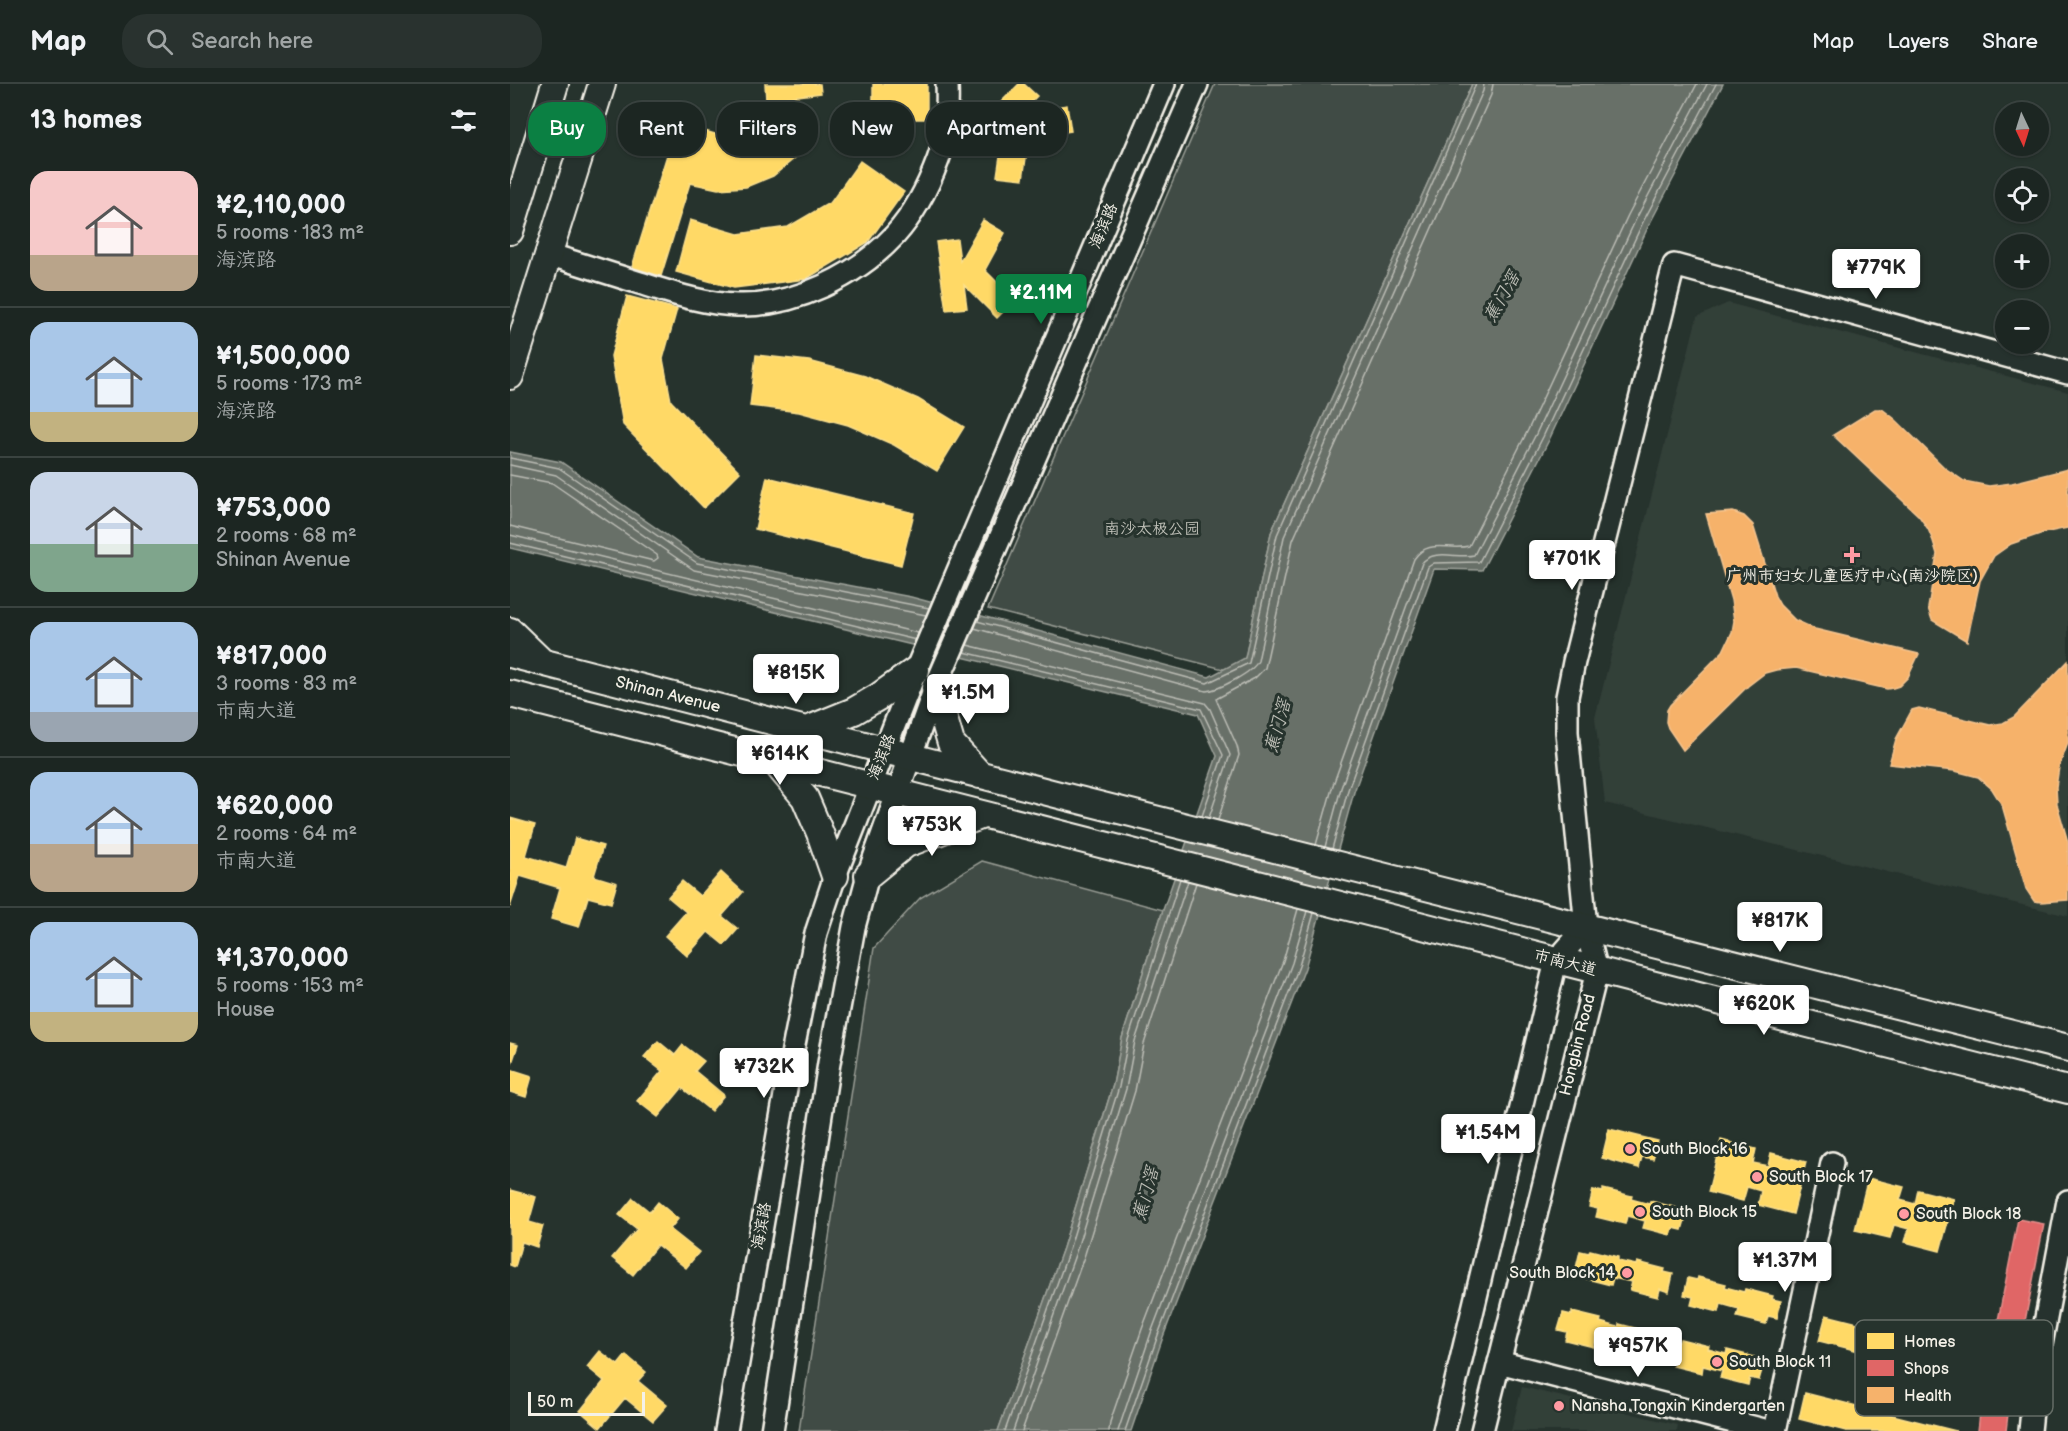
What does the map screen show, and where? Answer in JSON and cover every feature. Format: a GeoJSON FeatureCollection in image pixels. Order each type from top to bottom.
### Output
{"type":"FeatureCollection","features":[{"type":"Feature","properties":{"kind":"main road"},"geometry":{"type":"LineString","coordinates":[[510,231],[555,84]]}},
{"type":"Feature","properties":{"kind":"main road"},"geometry":{"type":"LineString","coordinates":[[510,376],[602,84]]}},
{"type":"Feature","properties":{"kind":"main road"},"geometry":{"type":"LineString","coordinates":[[510,631],[542,663]]}},
{"type":"Feature","properties":{"kind":"main road","name":"Shinan Avenue"},"geometry":{"type":"LineString","coordinates":[[510,654],[1586,927]]}},
{"type":"Feature","properties":{"kind":"main road"},"geometry":{"type":"LineString","coordinates":[[807,730],[854,711],[879,697],[916,670]]}},
{"type":"Feature","properties":{"kind":"main road"},"geometry":{"type":"LineString","coordinates":[[934,688],[951,743],[980,775]]}},
{"type":"Feature","properties":{"kind":"main road"},"geometry":{"type":"LineString","coordinates":[[517,700],[983,815]]}},
{"type":"Feature","properties":{"kind":"main road"},"geometry":{"type":"LineString","coordinates":[[775,762],[805,798],[835,876]]}},
{"type":"Feature","properties":{"kind":"main road"},"geometry":{"type":"LineString","coordinates":[[868,875],[906,844],[983,815]]}},
{"type":"Feature","properties":{"kind":"main road","name":"市南大道"},"geometry":{"type":"LineString","coordinates":[[983,815],[2068,1090]]}},
{"type":"Feature","properties":{"kind":"main road"},"geometry":{"type":"LineString","coordinates":[[1586,927],[2068,1048]]}},
{"type":"Feature","properties":{"kind":"street"},"geometry":{"type":"LineString","coordinates":[[548,254],[695,301],[739,305],[783,300],[824,286],[863,264],[895,234],[921,199],[939,158],[948,115],[947,84]]}},
{"type":"Feature","properties":{"kind":"street","name":"海滨路"},"geometry":{"type":"LineString","coordinates":[[726,1431],[792,1055],[816,933],[835,876],[916,670],[1164,84]]}},
{"type":"Feature","properties":{"kind":"street","name":"海滨路"},"geometry":{"type":"LineString","coordinates":[[772,1431],[829,1063],[854,927],[868,875],[934,688],[1197,84]]}},
{"type":"Feature","properties":{"kind":"street","name":"Hongbin Road"},"geometry":{"type":"LineString","coordinates":[[1482,1431],[1597,971],[1586,927],[1567,732],[1567,697],[1674,265],[2068,373]]}},
{"type":"Feature","properties":{"kind":"street"},"geometry":{"type":"LineString","coordinates":[[1444,1431],[1557,961],[1586,927]]}},
{"type":"Feature","properties":{"kind":"street"},"geometry":{"type":"LineString","coordinates":[[1775,1431],[1832,1163]]}},
{"type":"Feature","properties":{"kind":"street"},"geometry":{"type":"LineString","coordinates":[[2046,1320],[2068,1201]]}},
{"type":"Feature","properties":{"kind":"street"},"geometry":{"type":"LineString","coordinates":[[1499,1362],[1768,1431]]}},
{"type":"Feature","properties":{"kind":"street"},"geometry":{"type":"LineString","coordinates":[[2030,1431],[2032,1416]]}},
{"type":"Feature","properties":{"kind":"shaded area","name":"广州市妇女儿童医疗中心(南沙院区)"},"geometry":{"type":"Polygon","coordinates":[[[1728,303],[2068,392],[2068,916],[1605,803],[1595,718],[1697,317],[1728,303]]]}},
{"type":"Feature","properties":{"kind":"shaded area","name":"Nansha Tongxin Kindergarten"},"geometry":{"type":"Polygon","coordinates":[[[1522,1387],[1678,1425],[1677,1431],[1511,1431],[1522,1387]]]}},
{"type":"Feature","properties":{"kind":"green space","name":"南沙太极公园"},"geometry":{"type":"Polygon","coordinates":[[[1215,84],[1472,84],[1271,533],[1245,659],[1231,671],[988,609],[1215,84]]]}},
{"type":"Feature","properties":{"kind":"green space"},"geometry":{"type":"Polygon","coordinates":[[[982,861],[1163,910],[1122,1038],[1113,1085],[1063,1248],[998,1431],[799,1431],[874,948],[920,898],[982,861]]]}},
{"type":"Feature","properties":{"kind":"water","name":"蕉门滘"},"geometry":{"type":"Polygon","coordinates":[[[1472,84],[1723,84],[1649,225],[1549,440],[1482,570],[1434,569],[1354,792],[1305,968],[1163,1337],[1131,1431],[998,1431],[1063,1248],[1113,1085],[1122,1038],[1163,910],[1217,756],[1198,714],[510,548],[510,452],[561,462],[698,557],[911,597],[1209,677],[1245,658],[1271,533],[1472,84]]]}},
{"type":"Feature","properties":{"kind":"building: Homes"},"geometry":{"type":"Polygon","coordinates":[[[765,84],[820,84],[821,93],[766,100],[765,84]]]}},
{"type":"Feature","properties":{"kind":"building: Homes"},"geometry":{"type":"Polygon","coordinates":[[[873,84],[927,84],[926,119],[914,119],[914,102],[873,102],[873,84]]]}},
{"type":"Feature","properties":{"kind":"building: Homes"},"geometry":{"type":"Polygon","coordinates":[[[1019,84],[1024,84],[1037,96],[1031,102],[1001,102],[1019,84]]]}},
{"type":"Feature","properties":{"kind":"building: Homes"},"geometry":{"type":"Polygon","coordinates":[[[1067,105],[1071,131],[1067,132],[1067,105]]]}},
{"type":"Feature","properties":{"kind":"building: Homes"},"geometry":{"type":"Polygon","coordinates":[[[705,131],[717,134],[717,156],[793,156],[795,158],[773,176],[746,187],[718,189],[690,183],[661,276],[632,267],[667,156],[705,156],[705,131]]]}},
{"type":"Feature","properties":{"kind":"building: Homes"},"geometry":{"type":"Polygon","coordinates":[[[1000,156],[1026,156],[1023,179],[997,176],[1000,156]]]}},
{"type":"Feature","properties":{"kind":"building: Homes"},"geometry":{"type":"Polygon","coordinates":[[[860,161],[904,192],[868,242],[806,279],[734,288],[676,272],[690,220],[738,234],[788,227],[831,202],[860,161]]]}},
{"type":"Feature","properties":{"kind":"building: Homes"},"geometry":{"type":"Polygon","coordinates":[[[983,220],[1005,233],[985,270],[1015,300],[997,318],[964,285],[967,308],[946,310],[936,242],[957,239],[960,261],[983,220]]]}},
{"type":"Feature","properties":{"kind":"building: Homes"},"geometry":{"type":"Polygon","coordinates":[[[627,296],[677,309],[663,359],[671,401],[740,472],[704,508],[623,425],[611,356],[627,296]]]}},
{"type":"Feature","properties":{"kind":"building: Homes"},"geometry":{"type":"Polygon","coordinates":[[[756,355],[809,361],[865,376],[918,399],[964,427],[937,471],[894,445],[848,425],[799,412],[750,406],[756,355]]]}},
{"type":"Feature","properties":{"kind":"building: Homes"},"geometry":{"type":"Polygon","coordinates":[[[767,477],[914,513],[901,565],[755,529],[767,477]]]}},
{"type":"Feature","properties":{"kind":"building: Homes"},"geometry":{"type":"Polygon","coordinates":[[[510,818],[535,825],[526,856],[566,868],[575,838],[603,846],[594,876],[617,883],[611,903],[588,897],[579,927],[551,919],[560,888],[520,876],[510,907],[510,818]]]}},
{"type":"Feature","properties":{"kind":"building: Homes"},"geometry":{"type":"Polygon","coordinates":[[[721,872],[743,892],[722,916],[738,929],[724,945],[708,932],[687,956],[665,936],[686,912],[668,897],[682,881],[700,896],[721,872]]]}},
{"type":"Feature","properties":{"kind":"building: Homes"},"geometry":{"type":"Polygon","coordinates":[[[658,1041],[675,1055],[683,1045],[704,1061],[695,1071],[724,1095],[711,1111],[682,1088],[658,1117],[637,1101],[662,1071],[644,1057],[658,1041]]]}},
{"type":"Feature","properties":{"kind":"building: Homes"},"geometry":{"type":"Polygon","coordinates":[[[510,1043],[518,1045],[510,1069],[510,1043]]]}},
{"type":"Feature","properties":{"kind":"building: Homes"},"geometry":{"type":"Polygon","coordinates":[[[510,1069],[532,1076],[526,1097],[510,1092],[510,1069]]]}},
{"type":"Feature","properties":{"kind":"building: Homes","name":"South Block 16"},"geometry":{"type":"Polygon","coordinates":[[[1609,1129],[1658,1141],[1653,1159],[1642,1157],[1639,1168],[1602,1158],[1609,1129]]]}},
{"type":"Feature","properties":{"kind":"building: Homes","name":"South Block 17"},"geometry":{"type":"Polygon","coordinates":[[[1721,1140],[1756,1149],[1753,1163],[1768,1166],[1771,1153],[1806,1162],[1793,1214],[1758,1205],[1761,1191],[1747,1187],[1743,1201],[1708,1192],[1721,1140]]]}},
{"type":"Feature","properties":{"kind":"building: Homes","name":"South Block 18"},"geometry":{"type":"Polygon","coordinates":[[[1868,1178],[1904,1187],[1900,1200],[1915,1204],[1918,1190],[1954,1199],[1940,1251],[1905,1242],[1909,1229],[1894,1225],[1890,1238],[1855,1230],[1868,1178]]]}},
{"type":"Feature","properties":{"kind":"building: Homes","name":"South Block 15"},"geometry":{"type":"Polygon","coordinates":[[[1603,1189],[1632,1196],[1631,1199],[1649,1204],[1650,1201],[1678,1208],[1678,1211],[1687,1213],[1682,1230],[1673,1228],[1671,1235],[1643,1228],[1645,1221],[1627,1216],[1625,1224],[1596,1217],[1598,1209],[1589,1207],[1593,1190],[1603,1192],[1603,1189]]]}},
{"type":"Feature","properties":{"kind":"building: Homes"},"geometry":{"type":"Polygon","coordinates":[[[510,1190],[536,1197],[529,1222],[543,1226],[537,1247],[522,1242],[515,1267],[510,1265],[510,1190]]]}},
{"type":"Feature","properties":{"kind":"building: Homes"},"geometry":{"type":"Polygon","coordinates":[[[633,1198],[650,1212],[658,1202],[678,1219],[670,1229],[699,1252],[686,1268],[657,1245],[633,1275],[612,1258],[637,1229],[619,1215],[633,1198]]]}},
{"type":"Feature","properties":{"kind":"building: Homes","name":"South Block 14"},"geometry":{"type":"Polygon","coordinates":[[[1590,1250],[1618,1257],[1618,1261],[1636,1265],[1637,1262],[1665,1269],[1664,1272],[1673,1274],[1669,1292],[1660,1289],[1658,1297],[1630,1290],[1632,1282],[1613,1278],[1611,1285],[1583,1278],[1585,1271],[1576,1268],[1580,1251],[1589,1253],[1590,1250]]]}},
{"type":"Feature","properties":{"kind":"building: Homes"},"geometry":{"type":"Polygon","coordinates":[[[1698,1277],[1726,1284],[1725,1287],[1744,1292],[1745,1289],[1773,1296],[1772,1299],[1781,1301],[1777,1318],[1768,1316],[1766,1324],[1737,1317],[1739,1309],[1721,1304],[1719,1312],[1691,1305],[1693,1297],[1684,1295],[1688,1278],[1697,1280],[1698,1277]]]}},
{"type":"Feature","properties":{"kind":"building: Homes"},"geometry":{"type":"Polygon","coordinates":[[[1572,1312],[1601,1319],[1600,1322],[1618,1327],[1619,1324],[1647,1331],[1647,1334],[1656,1336],[1651,1353],[1642,1351],[1640,1358],[1612,1351],[1614,1344],[1596,1339],[1594,1347],[1565,1340],[1567,1332],[1558,1330],[1563,1313],[1572,1315],[1572,1312]]]}},
{"type":"Feature","properties":{"kind":"building: Homes"},"geometry":{"type":"Polygon","coordinates":[[[1826,1315],[1855,1322],[1855,1350],[1819,1341],[1826,1315]]]}},
{"type":"Feature","properties":{"kind":"building: Homes","name":"South Block 11"},"geometry":{"type":"Polygon","coordinates":[[[1670,1339],[1709,1346],[1708,1349],[1726,1354],[1727,1350],[1755,1357],[1754,1361],[1764,1363],[1759,1380],[1750,1378],[1748,1385],[1720,1378],[1722,1371],[1703,1366],[1702,1373],[1673,1366],[1675,1359],[1666,1357],[1670,1339]]]}},
{"type":"Feature","properties":{"kind":"building: Homes"},"geometry":{"type":"Polygon","coordinates":[[[600,1351],[618,1365],[626,1355],[646,1372],[638,1381],[667,1405],[653,1421],[625,1398],[600,1428],[580,1411],[604,1381],[587,1367],[600,1351]]]}},
{"type":"Feature","properties":{"kind":"building: Homes"},"geometry":{"type":"Polygon","coordinates":[[[1805,1393],[1855,1406],[1855,1416],[1896,1416],[1956,1431],[1846,1431],[1799,1419],[1805,1393]]]}},
{"type":"Feature","properties":{"kind":"building: Shops"},"geometry":{"type":"Polygon","coordinates":[[[2018,1219],[2044,1224],[2025,1320],[1998,1320],[2018,1219]]]}},
{"type":"Feature","properties":{"kind":"building: Shops"},"geometry":{"type":"Polygon","coordinates":[[[1980,1416],[2008,1416],[2006,1431],[1978,1431],[1980,1416]]]}},
{"type":"Feature","properties":{"kind":"building: Health"},"geometry":{"type":"Polygon","coordinates":[[[1875,409],[1882,409],[1895,419],[1945,468],[1964,481],[1989,486],[2012,483],[2068,469],[2068,528],[2043,533],[2011,544],[1994,556],[1980,581],[1967,641],[1932,620],[1928,608],[1937,554],[1928,529],[1919,516],[1833,435],[1875,409]]]}},
{"type":"Feature","properties":{"kind":"building: Health"},"geometry":{"type":"Polygon","coordinates":[[[1733,512],[1744,516],[1753,525],[1775,596],[1780,605],[1795,620],[1815,629],[1919,654],[1908,677],[1899,686],[1887,689],[1796,668],[1765,673],[1748,686],[1683,750],[1668,728],[1667,710],[1723,651],[1732,632],[1734,621],[1731,600],[1706,514],[1733,512]]]}},
{"type":"Feature","properties":{"kind":"building: Health"},"geometry":{"type":"Polygon","coordinates":[[[2068,661],[2068,743],[2059,767],[2056,787],[2057,804],[2068,842],[2068,900],[2041,902],[2034,901],[2026,889],[2002,805],[1992,789],[1978,777],[1955,771],[1889,764],[1896,739],[1912,710],[1919,708],[1990,725],[2003,723],[2014,717],[2068,661]]]}},
{"type":"Feature","properties":{"kind":"place","name":"广州市妇女儿童医疗中心(南沙院区)"},"geometry":{"type":"Point","coordinates":[1852,555]}},
{"type":"Feature","properties":{"kind":"place","name":"South Block 16"},"geometry":{"type":"Point","coordinates":[1630,1149]}},
{"type":"Feature","properties":{"kind":"place","name":"South Block 17"},"geometry":{"type":"Point","coordinates":[1757,1177]}},
{"type":"Feature","properties":{"kind":"place","name":"South Block 15"},"geometry":{"type":"Point","coordinates":[1640,1212]}},
{"type":"Feature","properties":{"kind":"place","name":"South Block 18"},"geometry":{"type":"Point","coordinates":[1904,1214]}},
{"type":"Feature","properties":{"kind":"place","name":"South Block 14"},"geometry":{"type":"Point","coordinates":[1627,1273]}},
{"type":"Feature","properties":{"kind":"place","name":"South Block 11"},"geometry":{"type":"Point","coordinates":[1717,1362]}},
{"type":"Feature","properties":{"kind":"place","name":"Nansha Tongxin Kindergarten"},"geometry":{"type":"Point","coordinates":[1559,1406]}}]}
